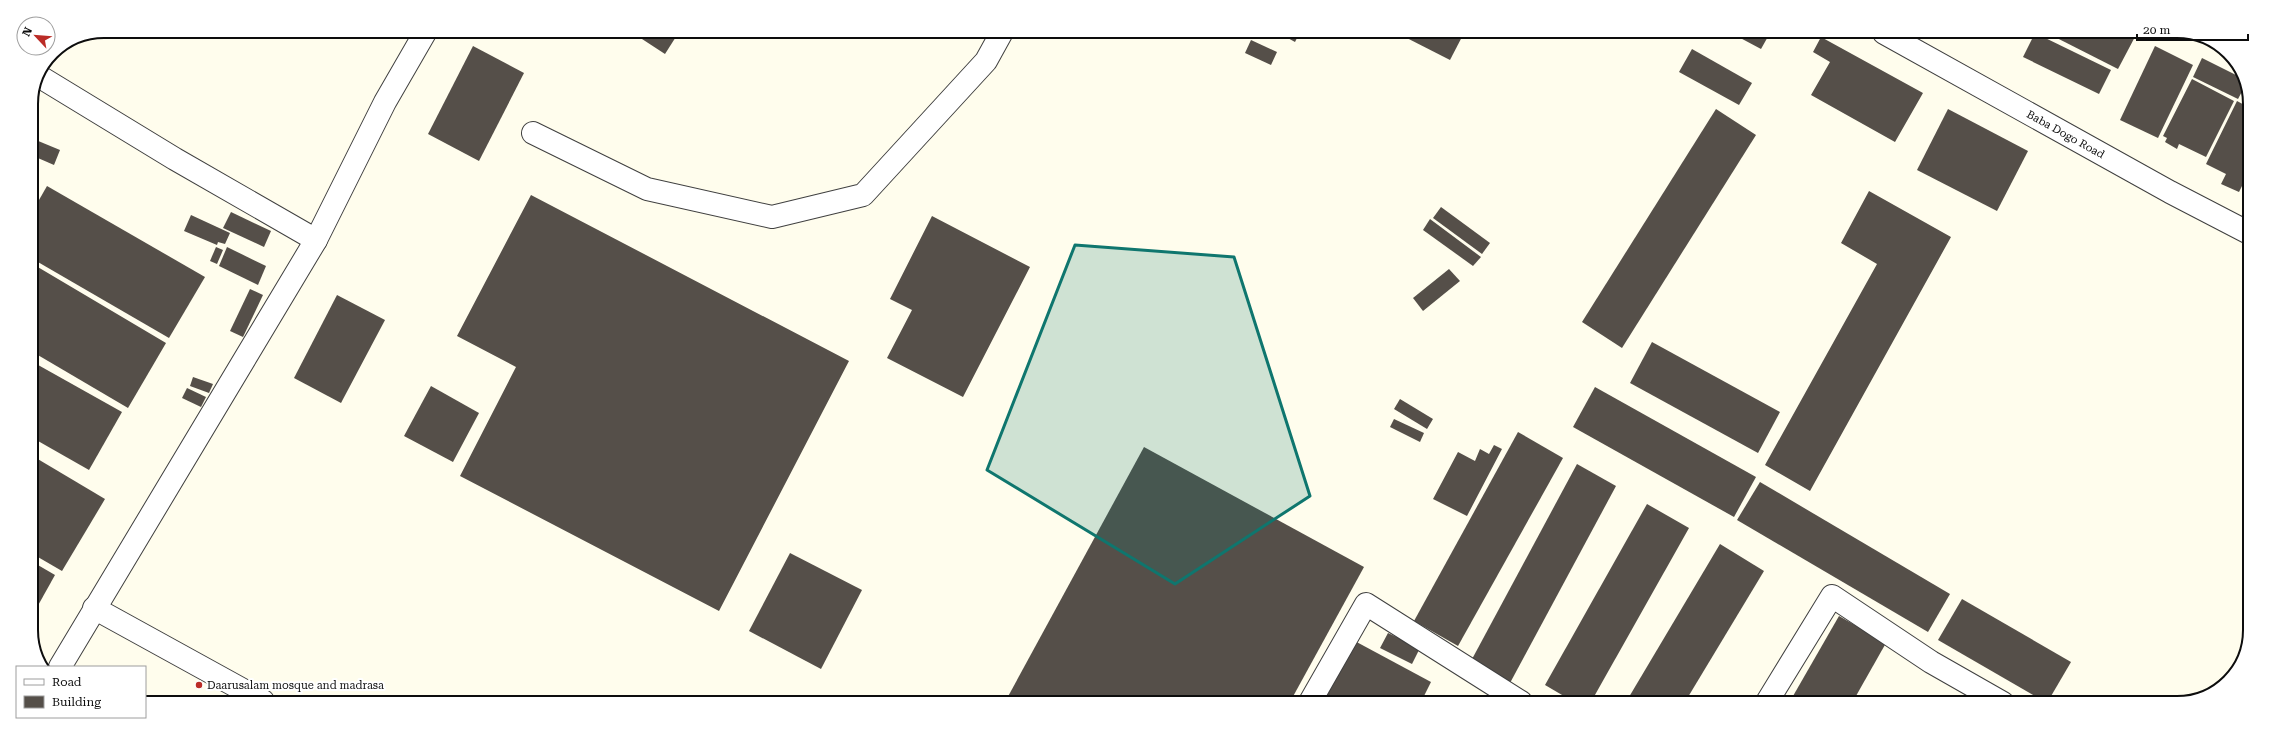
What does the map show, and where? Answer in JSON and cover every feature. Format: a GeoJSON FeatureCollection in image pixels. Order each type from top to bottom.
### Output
{"type":"FeatureCollection","features":[{"type":"Feature","properties":{"kind":"street"},"geometry":{"type":"LineString","coordinates":[[61,666],[316,240],[385,102],[422,38]]}},
{"type":"Feature","properties":{"kind":"street"},"geometry":{"type":"LineString","coordinates":[[533,133],[647,189],[772,217],[863,195],[986,61],[999,38]]}},
{"type":"Feature","properties":{"kind":"street","name":"Baba Dogo Road"},"geometry":{"type":"LineString","coordinates":[[1893,38],[2170,192],[2243,230]]}},
{"type":"Feature","properties":{"kind":"street"},"geometry":{"type":"LineString","coordinates":[[43,80],[174,159],[316,240]]}},
{"type":"Feature","properties":{"kind":"street"},"geometry":{"type":"LineString","coordinates":[[1771,696],[1832,596],[1931,662],[1991,696]]}},
{"type":"Feature","properties":{"kind":"street"},"geometry":{"type":"LineString","coordinates":[[1313,696],[1366,604],[1512,696]]}},
{"type":"Feature","properties":{"kind":"street"},"geometry":{"type":"LineString","coordinates":[[94,608],[254,696]]}},
{"type":"Feature","properties":{"kind":"highlighted area"},"geometry":{"type":"Polygon","coordinates":[[[1075,245],[1234,257],[1310,496],[1175,584],[987,470],[1075,245]]]}},
{"type":"Feature","properties":{"kind":"building"},"geometry":{"type":"Polygon","coordinates":[[[643,38],[675,38],[665,54],[643,38]]]}},
{"type":"Feature","properties":{"kind":"building"},"geometry":{"type":"Polygon","coordinates":[[[1288,38],[1297,38],[1295,42],[1288,38]]]}},
{"type":"Feature","properties":{"kind":"building"},"geometry":{"type":"Polygon","coordinates":[[[1407,38],[1461,38],[1450,60],[1407,38]]]}},
{"type":"Feature","properties":{"kind":"building"},"geometry":{"type":"Polygon","coordinates":[[[1740,38],[1767,38],[1761,49],[1740,38]]]}},
{"type":"Feature","properties":{"kind":"building"},"geometry":{"type":"Polygon","coordinates":[[[1820,38],[1823,38],[1923,93],[1895,142],[1811,95],[1830,62],[1813,52],[1820,38]]]}},
{"type":"Feature","properties":{"kind":"building"},"geometry":{"type":"Polygon","coordinates":[[[2032,38],[2045,38],[2111,70],[2099,94],[2023,57],[2032,38]]]}},
{"type":"Feature","properties":{"kind":"building"},"geometry":{"type":"Polygon","coordinates":[[[2057,38],[2134,38],[2118,69],[2057,38]]]}},
{"type":"Feature","properties":{"kind":"building"},"geometry":{"type":"Polygon","coordinates":[[[1251,40],[1277,52],[1271,65],[1245,53],[1251,40]]]}},
{"type":"Feature","properties":{"kind":"building"},"geometry":{"type":"Polygon","coordinates":[[[473,46],[524,73],[479,161],[428,134],[473,46]]]}},
{"type":"Feature","properties":{"kind":"building"},"geometry":{"type":"Polygon","coordinates":[[[2155,46],[2193,65],[2158,138],[2120,120],[2155,46]]]}},
{"type":"Feature","properties":{"kind":"building"},"geometry":{"type":"Polygon","coordinates":[[[1692,49],[1752,83],[1739,105],[1679,72],[1692,49]]]}},
{"type":"Feature","properties":{"kind":"building"},"geometry":{"type":"Polygon","coordinates":[[[2202,58],[2236,75],[2242,92],[2238,99],[2193,77],[2202,58]]]}},
{"type":"Feature","properties":{"kind":"building"},"geometry":{"type":"Polygon","coordinates":[[[2192,79],[2234,101],[2206,157],[2179,144],[2177,149],[2165,142],[2167,138],[2163,136],[2192,79]]]}},
{"type":"Feature","properties":{"kind":"building"},"geometry":{"type":"Polygon","coordinates":[[[2237,101],[2243,104],[2243,184],[2239,192],[2221,184],[2226,174],[2206,164],[2237,101]]]}},
{"type":"Feature","properties":{"kind":"building"},"geometry":{"type":"Polygon","coordinates":[[[1716,109],[1756,135],[1622,348],[1582,322],[1716,109]]]}},
{"type":"Feature","properties":{"kind":"building"},"geometry":{"type":"Polygon","coordinates":[[[1948,109],[2028,151],[1997,211],[1917,170],[1948,109]]]}},
{"type":"Feature","properties":{"kind":"building"},"geometry":{"type":"Polygon","coordinates":[[[38,141],[60,150],[54,165],[38,158],[38,141]]]}},
{"type":"Feature","properties":{"kind":"building"},"geometry":{"type":"Polygon","coordinates":[[[47,186],[205,277],[169,338],[38,262],[38,202],[47,186]]]}},
{"type":"Feature","properties":{"kind":"building"},"geometry":{"type":"Polygon","coordinates":[[[1869,191],[1951,237],[1810,491],[1765,465],[1877,264],[1841,243],[1869,191]]]}},
{"type":"Feature","properties":{"kind":"building"},"geometry":{"type":"Polygon","coordinates":[[[531,195],[849,361],[719,611],[460,476],[516,367],[457,336],[531,195]]]}},
{"type":"Feature","properties":{"kind":"building"},"geometry":{"type":"Polygon","coordinates":[[[1441,207],[1490,243],[1482,254],[1433,218],[1441,207]]]}},
{"type":"Feature","properties":{"kind":"building"},"geometry":{"type":"Polygon","coordinates":[[[231,212],[271,231],[264,247],[223,228],[231,212]]]}},
{"type":"Feature","properties":{"kind":"building"},"geometry":{"type":"Polygon","coordinates":[[[191,215],[230,233],[225,244],[218,242],[217,245],[184,231],[191,215]]]}},
{"type":"Feature","properties":{"kind":"building"},"geometry":{"type":"Polygon","coordinates":[[[932,216],[1030,267],[963,397],[887,358],[912,310],[890,299],[932,216]]]}},
{"type":"Feature","properties":{"kind":"building"},"geometry":{"type":"Polygon","coordinates":[[[1430,219],[1481,257],[1473,266],[1423,230],[1430,219]]]}},
{"type":"Feature","properties":{"kind":"building"},"geometry":{"type":"Polygon","coordinates":[[[216,247],[223,250],[217,264],[210,261],[216,247]]]}},
{"type":"Feature","properties":{"kind":"building"},"geometry":{"type":"Polygon","coordinates":[[[227,247],[266,266],[258,285],[219,266],[227,247]]]}},
{"type":"Feature","properties":{"kind":"building"},"geometry":{"type":"Polygon","coordinates":[[[38,267],[166,343],[128,408],[38,355],[38,267]]]}},
{"type":"Feature","properties":{"kind":"building"},"geometry":{"type":"Polygon","coordinates":[[[1449,269],[1460,281],[1423,311],[1413,298],[1449,269]]]}},
{"type":"Feature","properties":{"kind":"building"},"geometry":{"type":"Polygon","coordinates":[[[250,289],[263,295],[243,337],[230,331],[250,289]]]}},
{"type":"Feature","properties":{"kind":"building"},"geometry":{"type":"Polygon","coordinates":[[[337,295],[385,320],[341,403],[294,378],[337,295]]]}},
{"type":"Feature","properties":{"kind":"building"},"geometry":{"type":"Polygon","coordinates":[[[1652,342],[1780,412],[1758,453],[1630,383],[1652,342]]]}},
{"type":"Feature","properties":{"kind":"building"},"geometry":{"type":"Polygon","coordinates":[[[38,365],[122,412],[89,470],[38,441],[38,365]]]}},
{"type":"Feature","properties":{"kind":"building"},"geometry":{"type":"Polygon","coordinates":[[[193,377],[213,384],[209,393],[190,386],[193,377]]]}},
{"type":"Feature","properties":{"kind":"building"},"geometry":{"type":"Polygon","coordinates":[[[431,386],[479,413],[453,462],[404,436],[431,386]]]}},
{"type":"Feature","properties":{"kind":"building"},"geometry":{"type":"Polygon","coordinates":[[[1595,387],[1756,477],[1734,517],[1573,427],[1595,387]]]}},
{"type":"Feature","properties":{"kind":"building"},"geometry":{"type":"Polygon","coordinates":[[[187,388],[206,397],[201,407],[182,398],[187,388]]]}},
{"type":"Feature","properties":{"kind":"building"},"geometry":{"type":"Polygon","coordinates":[[[1400,399],[1433,419],[1427,429],[1394,409],[1400,399]]]}},
{"type":"Feature","properties":{"kind":"building"},"geometry":{"type":"Polygon","coordinates":[[[1394,419],[1424,433],[1420,442],[1390,427],[1394,419]]]}},
{"type":"Feature","properties":{"kind":"building"},"geometry":{"type":"Polygon","coordinates":[[[1518,432],[1563,458],[1458,646],[1414,621],[1518,432]]]}},
{"type":"Feature","properties":{"kind":"building"},"geometry":{"type":"Polygon","coordinates":[[[1494,445],[1502,449],[1467,516],[1433,499],[1458,452],[1475,461],[1480,449],[1489,454],[1494,445]]]}},
{"type":"Feature","properties":{"kind":"building"},"geometry":{"type":"Polygon","coordinates":[[[1144,447],[1364,567],[1293,696],[1008,696],[1144,447]]]}},
{"type":"Feature","properties":{"kind":"building"},"geometry":{"type":"Polygon","coordinates":[[[38,459],[105,499],[62,571],[38,557],[38,459]]]}},
{"type":"Feature","properties":{"kind":"building"},"geometry":{"type":"Polygon","coordinates":[[[1577,464],[1616,486],[1510,683],[1471,661],[1577,464]]]}},
{"type":"Feature","properties":{"kind":"building"},"geometry":{"type":"Polygon","coordinates":[[[1760,482],[1950,594],[1928,632],[1737,520],[1760,482]]]}},
{"type":"Feature","properties":{"kind":"building"},"geometry":{"type":"Polygon","coordinates":[[[1647,504],[1689,528],[1594,696],[1564,696],[1545,685],[1647,504]]]}},
{"type":"Feature","properties":{"kind":"building"},"geometry":{"type":"Polygon","coordinates":[[[1720,544],[1764,571],[1689,696],[1630,696],[1720,544]]]}},
{"type":"Feature","properties":{"kind":"building"},"geometry":{"type":"Polygon","coordinates":[[[790,553],[862,590],[821,669],[749,631],[790,553]]]}},
{"type":"Feature","properties":{"kind":"building"},"geometry":{"type":"Polygon","coordinates":[[[38,565],[55,575],[38,605],[38,565]]]}},
{"type":"Feature","properties":{"kind":"building"},"geometry":{"type":"Polygon","coordinates":[[[1962,599],[2071,662],[2051,696],[2035,696],[1938,640],[1962,599]]]}},
{"type":"Feature","properties":{"kind":"building"},"geometry":{"type":"Polygon","coordinates":[[[1839,616],[1886,643],[1856,696],[1793,696],[1839,616]]]}},
{"type":"Feature","properties":{"kind":"building"},"geometry":{"type":"Polygon","coordinates":[[[1388,633],[1420,648],[1412,664],[1380,648],[1388,633]]]}},
{"type":"Feature","properties":{"kind":"building"},"geometry":{"type":"Polygon","coordinates":[[[1351,639],[1431,682],[1424,696],[1321,696],[1351,639]]]}},
{"type":"Feature","properties":{"kind":"place","name":"Daarusalam mosque and madrasa"},"geometry":{"type":"Point","coordinates":[199,685]}}]}
